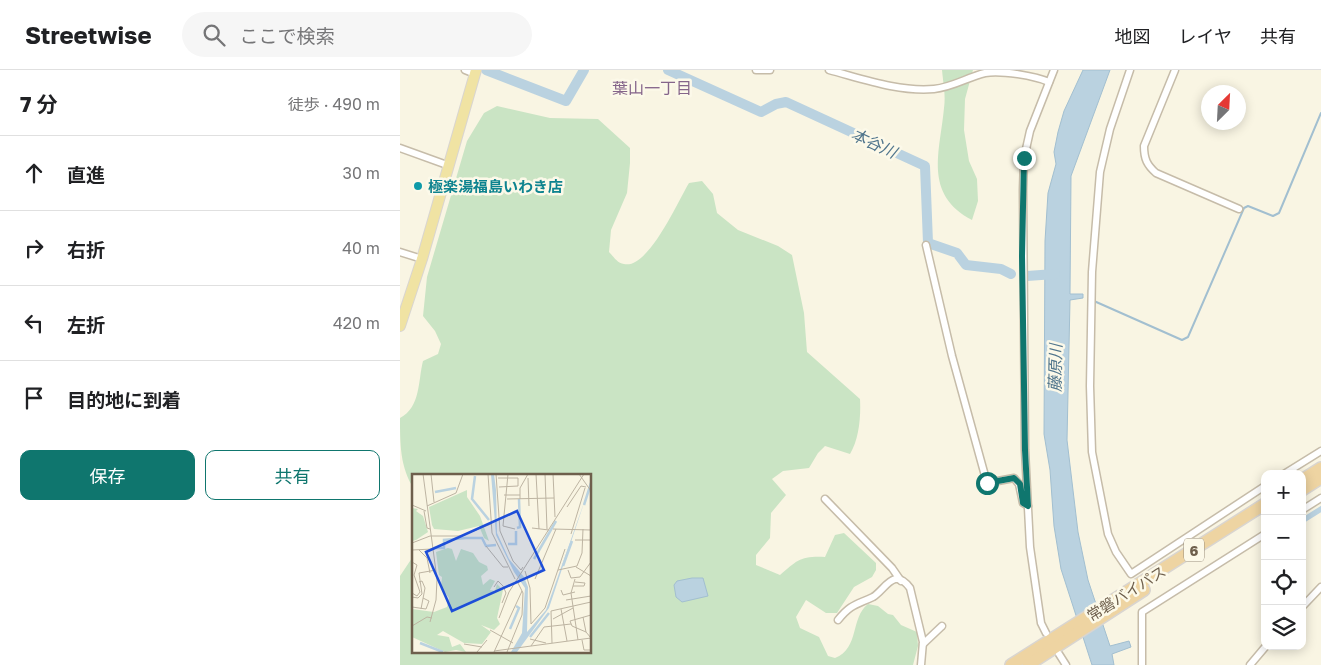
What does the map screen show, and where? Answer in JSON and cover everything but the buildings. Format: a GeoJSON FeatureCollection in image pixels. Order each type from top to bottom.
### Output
{"type":"FeatureCollection","features":[{"type":"Feature","properties":{"kind":"highway"},"geometry":{"type":"LineString","coordinates":[[1306,477],[1321,468]]}},
{"type":"Feature","properties":{"kind":"highway"},"geometry":{"type":"LineString","coordinates":[[1306,487],[1321,478]]}},
{"type":"Feature","properties":{"kind":"highway","name":"常磐バイパス"},"geometry":{"type":"LineString","coordinates":[[1012,665],[1055,643],[1261,507]]}},
{"type":"Feature","properties":{"kind":"highway","name":"常磐バイパス"},"geometry":{"type":"LineString","coordinates":[[1123,599],[1263,515]]}},
{"type":"Feature","properties":{"kind":"highway","name":"常磐バイパス"},"geometry":{"type":"LineString","coordinates":[[1028,665],[1055,643]]}},
{"type":"Feature","properties":{"kind":"main road"},"geometry":{"type":"LineString","coordinates":[[400,326],[422,259],[472,71]]}},
{"type":"Feature","properties":{"kind":"street"},"geometry":{"type":"LineString","coordinates":[[756,70],[770,70]]}},
{"type":"Feature","properties":{"kind":"street"},"geometry":{"type":"LineString","coordinates":[[829,70],[896,87],[934,89],[962,83],[989,73],[1037,77],[1049,82]]}},
{"type":"Feature","properties":{"kind":"street"},"geometry":{"type":"LineString","coordinates":[[1054,70],[1030,131],[1024,158],[1022,256],[1025,450],[1030,547],[1041,623],[1055,643],[1066,665]]}},
{"type":"Feature","properties":{"kind":"street"},"geometry":{"type":"LineString","coordinates":[[1130,70],[1110,130],[1100,172],[1092,272],[1090,386],[1092,452],[1111,542],[1131,574],[1261,489]]}},
{"type":"Feature","properties":{"kind":"street"},"geometry":{"type":"LineString","coordinates":[[1175,70],[1144,146],[1146,161],[1156,173],[1239,209]]}},
{"type":"Feature","properties":{"kind":"street"},"geometry":{"type":"LineString","coordinates":[[400,148],[447,165]]}},
{"type":"Feature","properties":{"kind":"street"},"geometry":{"type":"LineString","coordinates":[[926,245],[952,356],[987,483],[1014,478],[1020,484],[1023,503],[1028,506]]}},
{"type":"Feature","properties":{"kind":"street"},"geometry":{"type":"LineString","coordinates":[[400,252],[422,259]]}},
{"type":"Feature","properties":{"kind":"street"},"geometry":{"type":"LineString","coordinates":[[1290,470],[1321,450]]}},
{"type":"Feature","properties":{"kind":"street"},"geometry":{"type":"LineString","coordinates":[[1306,507],[1321,498]]}},
{"type":"Feature","properties":{"kind":"street"},"geometry":{"type":"LineString","coordinates":[[825,499],[892,568],[900,581],[910,588],[923,644],[921,665]]}},
{"type":"Feature","properties":{"kind":"street"},"geometry":{"type":"LineString","coordinates":[[1142,665],[1140,620],[1142,612],[1261,537]]}},
{"type":"Feature","properties":{"kind":"street"},"geometry":{"type":"LineString","coordinates":[[838,620],[851,606],[873,596],[888,582],[900,581]]}},
{"type":"Feature","properties":{"kind":"street"},"geometry":{"type":"LineString","coordinates":[[1304,605],[1321,587]]}},
{"type":"Feature","properties":{"kind":"street"},"geometry":{"type":"LineString","coordinates":[[923,644],[942,626]]}},
{"type":"Feature","properties":{"kind":"street"},"geometry":{"type":"LineString","coordinates":[[1250,665],[1263,650]]}},
{"type":"Feature","properties":{"kind":"green space"},"geometry":{"type":"Polygon","coordinates":[[[942,70],[973,70],[965,99],[964,130],[969,161],[977,179],[978,201],[972,220],[957,210],[946,198],[938,171],[938,156],[945,103],[942,70]]]}},
{"type":"Feature","properties":{"kind":"green space"},"geometry":{"type":"Polygon","coordinates":[[[497,106],[550,118],[598,119],[630,148],[627,193],[611,230],[609,252],[619,262],[624,264],[633,263],[643,256],[652,246],[670,218],[689,183],[702,181],[713,194],[717,213],[738,230],[778,246],[792,255],[804,313],[807,352],[860,399],[860,420],[856,442],[850,454],[825,446],[818,453],[809,468],[783,471],[772,479],[786,495],[771,513],[770,538],[756,555],[756,565],[780,575],[805,558],[825,557],[835,535],[844,533],[876,563],[876,570],[872,577],[854,587],[837,613],[826,613],[806,600],[796,617],[800,628],[819,637],[828,656],[835,658],[843,653],[852,640],[862,610],[868,604],[878,606],[888,614],[893,615],[901,625],[917,632],[918,646],[913,665],[400,665],[400,576],[412,558],[412,652],[591,652],[591,474],[412,474],[412,486],[403,464],[400,418],[412,407],[415,400],[423,361],[438,354],[441,344],[435,331],[423,316],[427,277],[467,141],[484,113],[497,106]]]}},
{"type":"Feature","properties":{"kind":"water","name":"藤原川"},"geometry":{"type":"Polygon","coordinates":[[[1083,70],[1110,70],[1071,176],[1070,294],[1083,294],[1083,298],[1070,300],[1067,440],[1078,532],[1088,580],[1110,646],[1129,641],[1131,647],[1112,654],[1114,665],[1092,665],[1061,569],[1054,526],[1050,470],[1044,434],[1045,241],[1048,193],[1056,164],[1054,152],[1058,132],[1064,111],[1083,70]]]}},
{"type":"Feature","properties":{"kind":"water"},"geometry":{"type":"Polygon","coordinates":[[[703,578],[708,596],[682,602],[676,597],[674,585],[677,581],[703,578]]]}},
{"type":"Feature","properties":{"kind":"waterway","name":"本谷川"},"geometry":{"type":"LineString","coordinates":[[486,70],[566,101],[584,70]]}},
{"type":"Feature","properties":{"kind":"waterway","name":"本谷川"},"geometry":{"type":"LineString","coordinates":[[668,70],[761,112],[776,104],[786,102],[925,166],[928,243],[957,253],[966,265],[1001,269],[1011,274]]}},
{"type":"Feature","properties":{"kind":"waterway"},"geometry":{"type":"LineString","coordinates":[[1094,301],[1182,340],[1188,337],[1244,208],[1248,206],[1273,216],[1279,213],[1321,113]]}},
{"type":"Feature","properties":{"kind":"waterway","name":"本谷川"},"geometry":{"type":"LineString","coordinates":[[1027,276],[1055,274]]}},
{"type":"Feature","properties":{"kind":"waterway"},"geometry":{"type":"LineString","coordinates":[[1306,518],[1321,509]]}},
{"type":"Feature","properties":{"kind":"place","name":"極楽湯福島いわき店"},"geometry":{"type":"Point","coordinates":[418,186]}},
{"type":"Feature","properties":{"kind":"district","name":"葉山一丁目"},"geometry":{"type":"Point","coordinates":[652,88]}},
{"type":"Feature","properties":{"kind":"route"},"geometry":{"type":"LineString","coordinates":[[987,483],[1014,478],[1020,484],[1023,503],[1028,506],[1025,450],[1022,256],[1024,158]]}}]}
